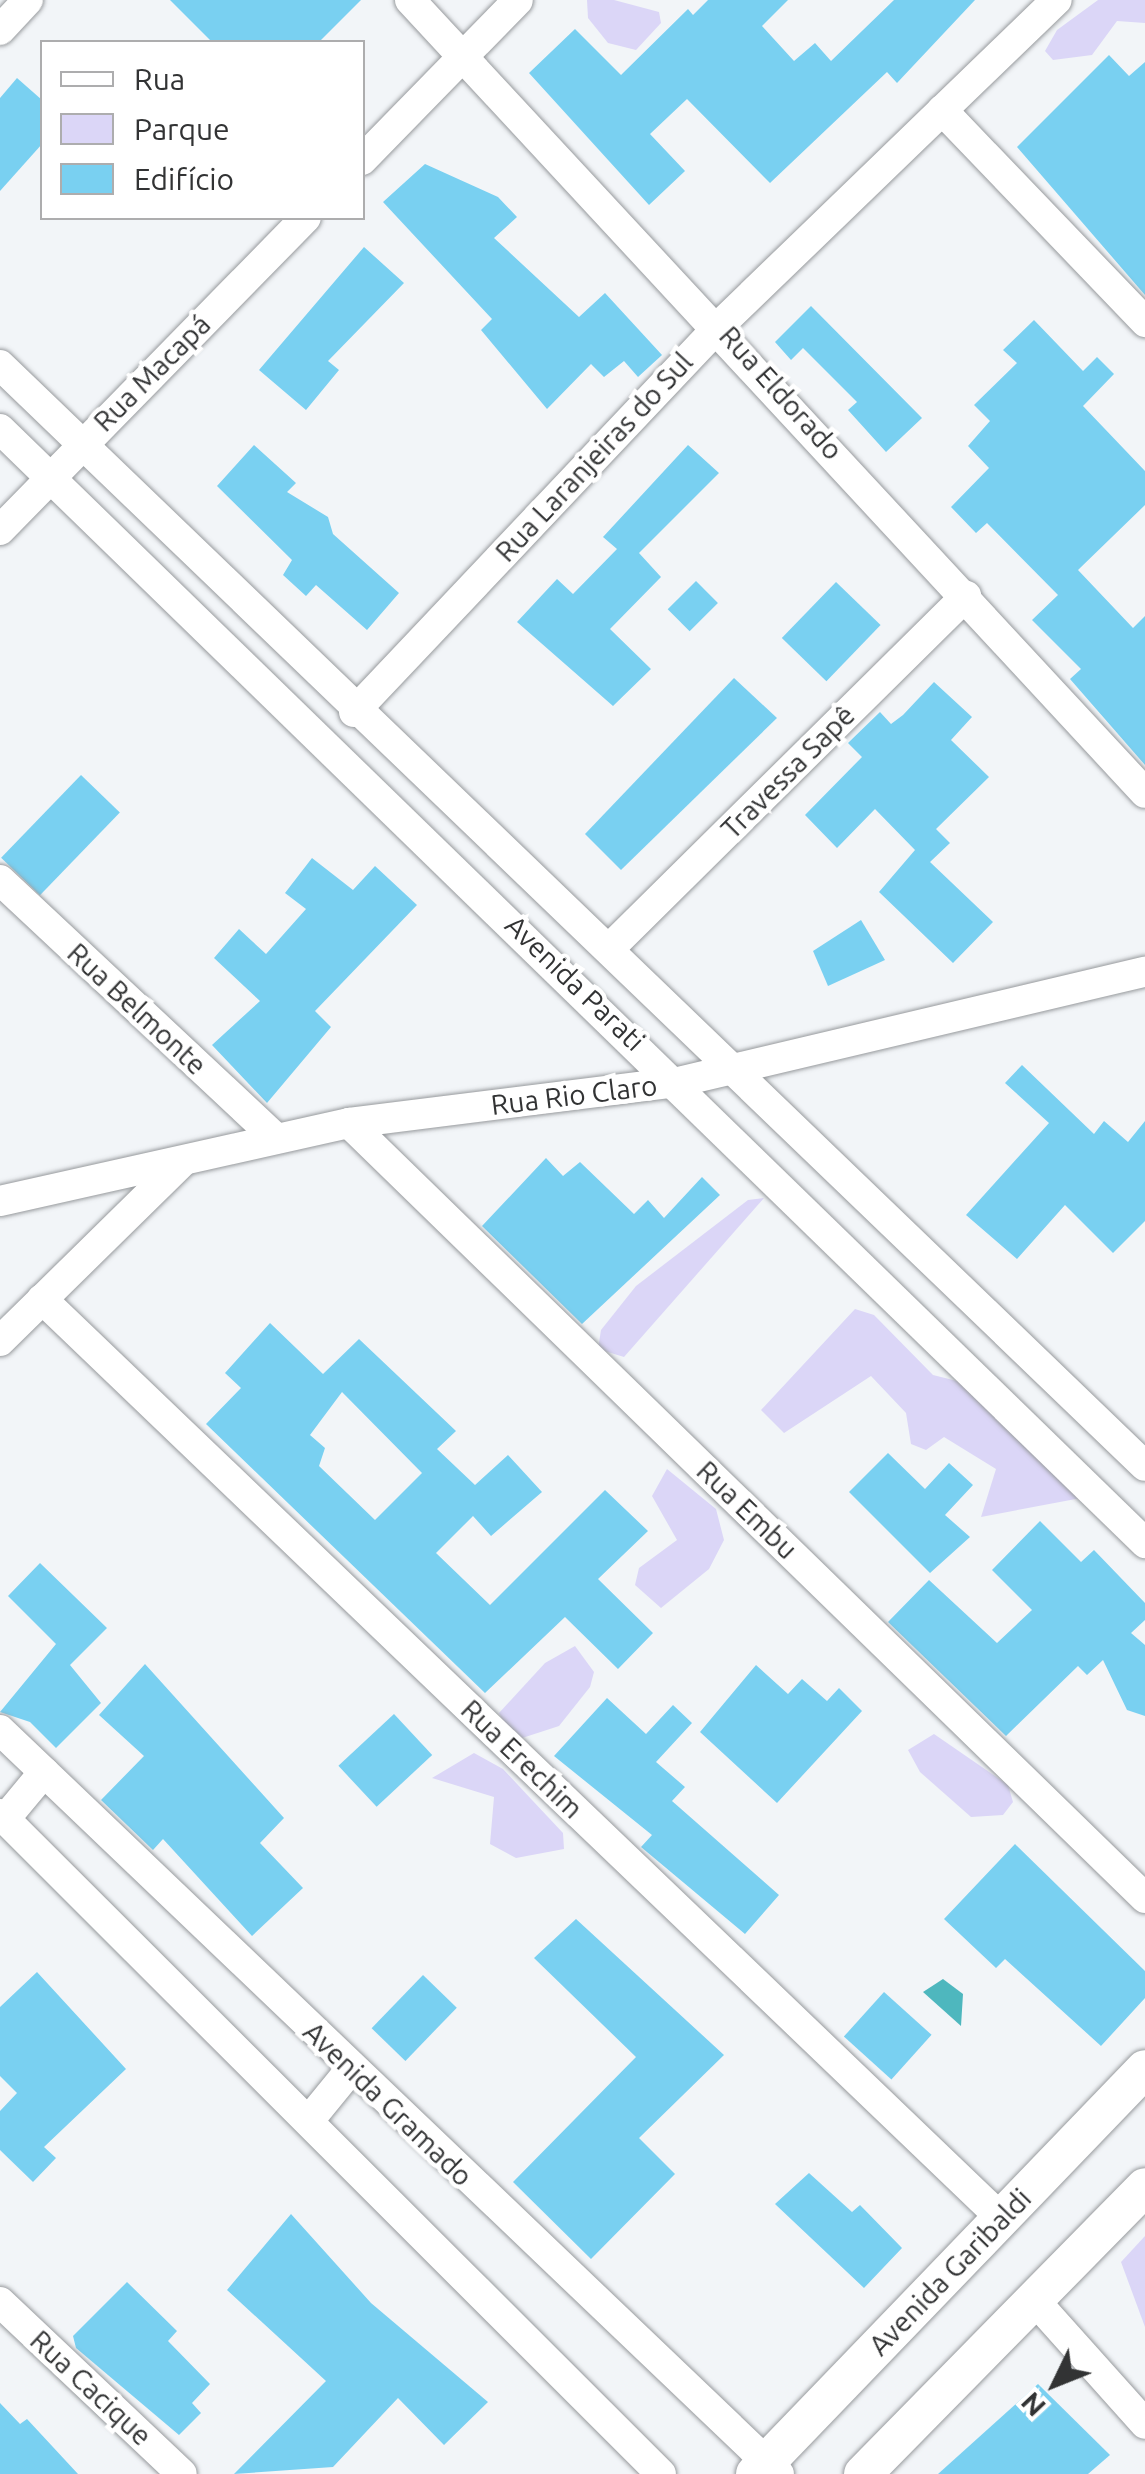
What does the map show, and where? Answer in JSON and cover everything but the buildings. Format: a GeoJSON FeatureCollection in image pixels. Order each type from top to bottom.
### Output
{"type":"FeatureCollection","features":[{"type":"Feature","properties":{"kind":"main road","name":"Avenida Garibaldi"},"geometry":{"type":"LineString","coordinates":[[767,2470],[1145,2069]]}},
{"type":"Feature","properties":{"kind":"main road"},"geometry":{"type":"LineString","coordinates":[[862,2474],[1038,2303],[1145,2186]]}},
{"type":"Feature","properties":{"kind":"street"},"geometry":{"type":"LineString","coordinates":[[0,30],[28,0]]}},
{"type":"Feature","properties":{"kind":"street","name":"Rua Eldorado"},"geometry":{"type":"LineString","coordinates":[[410,0],[461,61],[720,325],[1145,793]]}},
{"type":"Feature","properties":{"kind":"street"},"geometry":{"type":"LineString","coordinates":[[365,157],[518,0]]}},
{"type":"Feature","properties":{"kind":"street","name":"Rua Laranjeiras do Sul"},"geometry":{"type":"LineString","coordinates":[[354,712],[720,325],[1056,0]]}},
{"type":"Feature","properties":{"kind":"street"},"geometry":{"type":"LineString","coordinates":[[942,110],[1145,322]]}},
{"type":"Feature","properties":{"kind":"street","name":"Rua Macapá"},"geometry":{"type":"LineString","coordinates":[[0,530],[304,220]]}},
{"type":"Feature","properties":{"kind":"street","name":"Avenida Parati"},"geometry":{"type":"LineString","coordinates":[[0,365],[354,712],[610,948],[725,1068],[1145,1466]]}},
{"type":"Feature","properties":{"kind":"street","name":"Avenida Parati"},"geometry":{"type":"LineString","coordinates":[[0,429],[678,1082],[1145,1543]]}},
{"type":"Feature","properties":{"kind":"street","name":"Travessa Sapê"},"geometry":{"type":"LineString","coordinates":[[610,948],[966,596]]}},
{"type":"Feature","properties":{"kind":"street","name":"Rua Belmonte"},"geometry":{"type":"LineString","coordinates":[[0,880],[275,1138]]}},
{"type":"Feature","properties":{"kind":"street","name":"Rua Rio Claro"},"geometry":{"type":"LineString","coordinates":[[0,1201],[181,1164],[348,1122],[678,1082],[725,1068],[1140,981]]}},
{"type":"Feature","properties":{"kind":"street","name":"Rua Embu"},"geometry":{"type":"LineString","coordinates":[[348,1122],[1145,1898]]}},
{"type":"Feature","properties":{"kind":"street"},"geometry":{"type":"LineString","coordinates":[[0,1341],[181,1164]]}},
{"type":"Feature","properties":{"kind":"street","name":"Rua Erechim"},"geometry":{"type":"LineString","coordinates":[[42,1300],[1002,2219]]}},
{"type":"Feature","properties":{"kind":"street","name":"Avenida Gramado"},"geometry":{"type":"LineString","coordinates":[[0,1730],[767,2470]]}},
{"type":"Feature","properties":{"kind":"street"},"geometry":{"type":"LineString","coordinates":[[44,1772],[3,1817],[311,2118],[661,2474]]}},
{"type":"Feature","properties":{"kind":"street"},"geometry":{"type":"LineString","coordinates":[[311,2118],[351,2069]]}},
{"type":"Feature","properties":{"kind":"street","name":"Rua Cacique"},"geometry":{"type":"LineString","coordinates":[[0,2302],[182,2474]]}},
{"type":"Feature","properties":{"kind":"street"},"geometry":{"type":"LineString","coordinates":[[1038,2303],[1145,2424]]}},
{"type":"Feature","properties":{"kind":"green space"},"geometry":{"type":"Polygon","coordinates":[[[587,0],[614,0],[659,12],[661,23],[636,50],[608,43],[588,18],[587,0]]]}},
{"type":"Feature","properties":{"kind":"green space"},"geometry":{"type":"Polygon","coordinates":[[[1098,0],[1145,0],[1145,23],[1117,21],[1092,55],[1053,60],[1045,51],[1057,30],[1098,0]]]}},
{"type":"Feature","properties":{"kind":"green space"},"geometry":{"type":"Polygon","coordinates":[[[764,1198],[624,1357],[598,1349],[601,1330],[636,1286],[748,1200],[764,1198]]]}},
{"type":"Feature","properties":{"kind":"green space"},"geometry":{"type":"Polygon","coordinates":[[[855,1309],[874,1315],[933,1375],[965,1383],[1097,1495],[981,1517],[996,1469],[944,1437],[926,1450],[911,1444],[906,1413],[871,1376],[784,1433],[761,1410],[855,1309]]]}},
{"type":"Feature","properties":{"kind":"green space"},"geometry":{"type":"Polygon","coordinates":[[[667,1469],[716,1509],[724,1540],[709,1569],[661,1608],[635,1585],[639,1568],[677,1540],[652,1496],[667,1469]]]}},
{"type":"Feature","properties":{"kind":"green space"},"geometry":{"type":"Polygon","coordinates":[[[575,1646],[594,1672],[590,1687],[559,1726],[513,1741],[499,1713],[545,1663],[575,1646]]]}},
{"type":"Feature","properties":{"kind":"green space"},"geometry":{"type":"Polygon","coordinates":[[[934,1734],[1008,1785],[1013,1802],[1003,1815],[971,1817],[920,1772],[908,1750],[934,1734]]]}},
{"type":"Feature","properties":{"kind":"green space"},"geometry":{"type":"Polygon","coordinates":[[[474,1753],[503,1769],[563,1833],[564,1849],[516,1858],[490,1844],[494,1797],[432,1778],[474,1753]]]}},
{"type":"Feature","properties":{"kind":"green space"},"geometry":{"type":"Polygon","coordinates":[[[1145,2236],[1145,2327],[1121,2262],[1145,2236]]]}},
{"type":"Feature","properties":{"kind":"water"},"geometry":{"type":"Polygon","coordinates":[[[943,1979],[963,1994],[961,2026],[923,1992],[943,1979]]]}}]}
